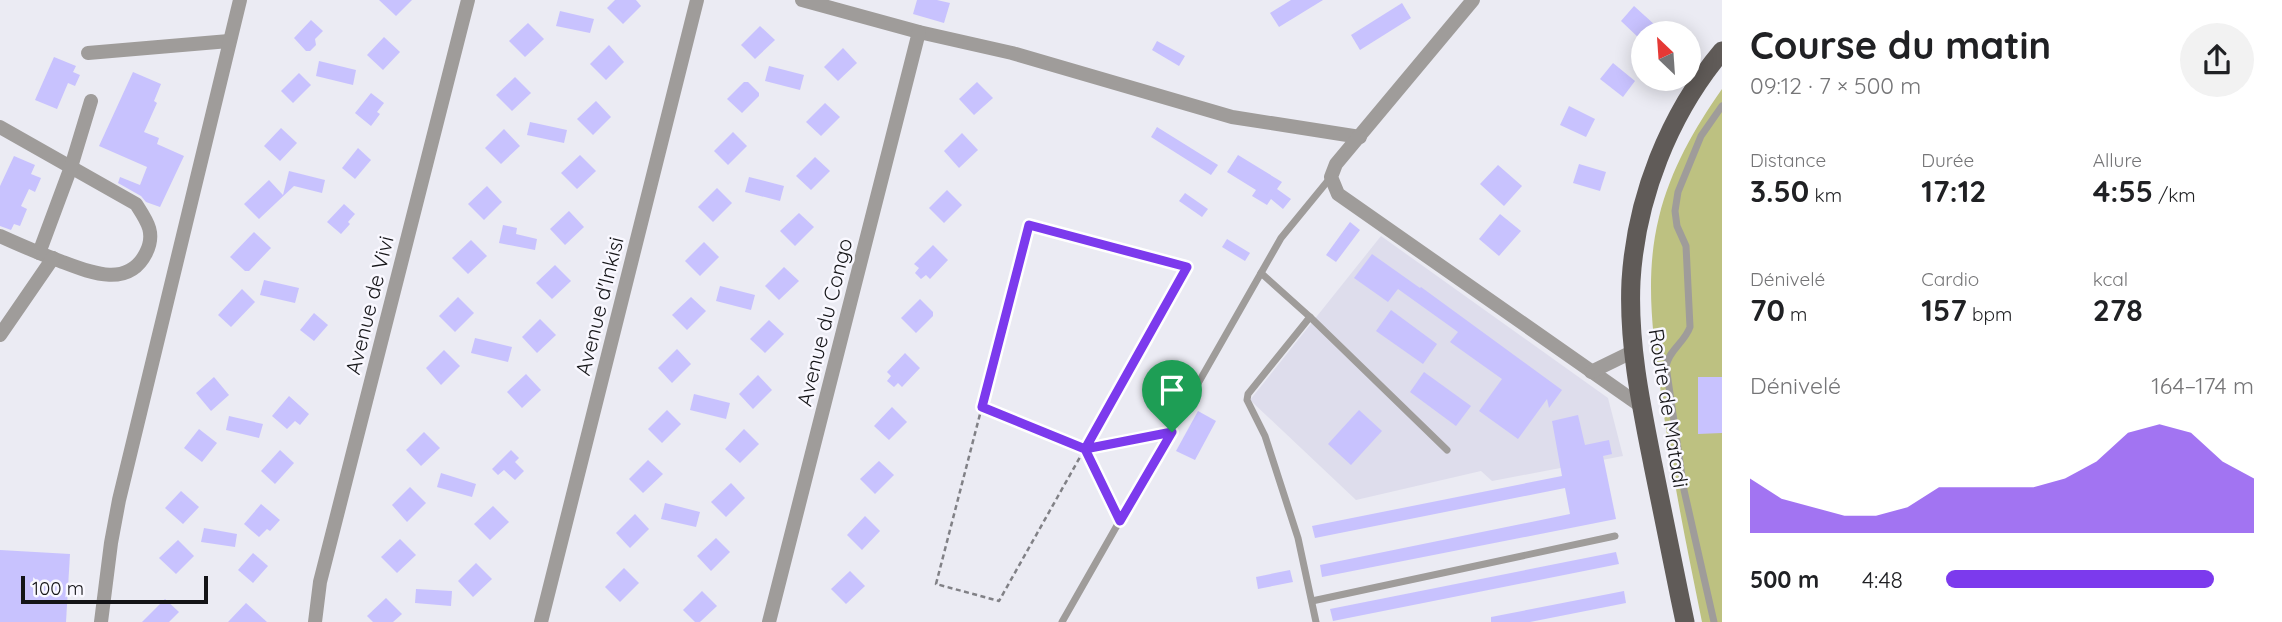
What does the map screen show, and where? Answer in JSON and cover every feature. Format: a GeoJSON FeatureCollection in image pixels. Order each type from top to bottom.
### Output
{"type":"FeatureCollection","features":[{"type":"Feature","properties":{"kind":"main road","name":"Route de Matadi"},"geometry":{"type":"LineString","coordinates":[[1685,622],[1641,406],[1634,351],[1631,281],[1646,197],[1658,159],[1678,116],[1722,51]]}},
{"type":"Feature","properties":{"kind":"street"},"geometry":{"type":"LineString","coordinates":[[101,622],[119,500],[240,0]]}},
{"type":"Feature","properties":{"kind":"street","name":"Avenue de Vivi"},"geometry":{"type":"LineString","coordinates":[[315,622],[324,568],[468,0]]}},
{"type":"Feature","properties":{"kind":"street","name":"Avenue d'Inkisi"},"geometry":{"type":"LineString","coordinates":[[541,622],[697,0]]}},
{"type":"Feature","properties":{"kind":"street"},"geometry":{"type":"LineString","coordinates":[[802,0],[919,32],[1012,53],[1232,117],[1360,136]]}},
{"type":"Feature","properties":{"kind":"street"},"geometry":{"type":"LineString","coordinates":[[1473,0],[1336,164],[1331,177],[1338,194],[1641,406]]}},
{"type":"Feature","properties":{"kind":"street","name":"Avenue du Congo"},"geometry":{"type":"LineString","coordinates":[[769,622],[919,32]]}},
{"type":"Feature","properties":{"kind":"street"},"geometry":{"type":"LineString","coordinates":[[88,53],[229,41]]}},
{"type":"Feature","properties":{"kind":"street"},"geometry":{"type":"LineString","coordinates":[[0,335],[46,256],[91,101]]}},
{"type":"Feature","properties":{"kind":"street"},"geometry":{"type":"LineString","coordinates":[[0,127],[136,204],[149,223],[151,242],[142,260],[131,271],[117,275],[98,275],[0,236]]}},
{"type":"Feature","properties":{"kind":"street"},"geometry":{"type":"LineString","coordinates":[[1591,372],[1634,351]]}},
{"type":"Feature","properties":{"kind":"lane"},"geometry":{"type":"LineString","coordinates":[[1714,622],[1684,490],[1666,366],[1667,359],[1687,335],[1690,327],[1686,246],[1676,226],[1678,192],[1701,136],[1722,106]]}},
{"type":"Feature","properties":{"kind":"lane"},"geometry":{"type":"LineString","coordinates":[[1062,622],[1281,239],[1331,177]]}},
{"type":"Feature","properties":{"kind":"lane"},"geometry":{"type":"LineString","coordinates":[[1261,274],[1310,317],[1447,450]]}},
{"type":"Feature","properties":{"kind":"lane"},"geometry":{"type":"LineString","coordinates":[[1310,317],[1252,389],[1247,400],[1265,436],[1298,538],[1316,622]]}},
{"type":"Feature","properties":{"kind":"lane"},"geometry":{"type":"LineString","coordinates":[[1312,601],[1615,536]]}},
{"type":"Feature","properties":{"kind":"path"},"geometry":{"type":"LineString","coordinates":[[1029,225],[1187,267],[999,601],[936,584],[982,407],[1029,225]]}},
{"type":"Feature","properties":{"kind":"path"},"geometry":{"type":"LineString","coordinates":[[982,407],[1085,449],[1172,432]]}},
{"type":"Feature","properties":{"kind":"path"},"geometry":{"type":"LineString","coordinates":[[1085,449],[1120,521]]}},
{"type":"Feature","properties":{"kind":"shaded area"},"geometry":{"type":"Polygon","coordinates":[[[1381,236],[1608,398],[1623,456],[1492,481],[1481,471],[1356,500],[1250,400],[1381,236]]]}},
{"type":"Feature","properties":{"kind":"green space"},"geometry":{"type":"Polygon","coordinates":[[[1722,89],[1722,622],[1702,622],[1664,416],[1654,344],[1651,280],[1659,217],[1670,182],[1693,134],[1722,89]]]}},
{"type":"Feature","properties":{"kind":"building"},"geometry":{"type":"Polygon","coordinates":[[[379,0],[412,0],[396,16],[379,0]]]}},
{"type":"Feature","properties":{"kind":"building"},"geometry":{"type":"Polygon","coordinates":[[[615,0],[636,0],[641,6],[623,24],[607,8],[615,0]]]}},
{"type":"Feature","properties":{"kind":"building"},"geometry":{"type":"Polygon","coordinates":[[[917,0],[950,3],[944,23],[913,14],[917,0]]]}},
{"type":"Feature","properties":{"kind":"building"},"geometry":{"type":"Polygon","coordinates":[[[1291,0],[1323,0],[1279,27],[1270,13],[1291,0]]]}},
{"type":"Feature","properties":{"kind":"building"},"geometry":{"type":"Polygon","coordinates":[[[1402,3],[1411,18],[1360,50],[1351,35],[1402,3]]]}},
{"type":"Feature","properties":{"kind":"building"},"geometry":{"type":"Polygon","coordinates":[[[1634,6],[1651,21],[1631,21],[1631,30],[1621,21],[1634,6]]]}},
{"type":"Feature","properties":{"kind":"building"},"geometry":{"type":"Polygon","coordinates":[[[560,11],[594,19],[590,33],[556,26],[560,11]]]}},
{"type":"Feature","properties":{"kind":"building"},"geometry":{"type":"Polygon","coordinates":[[[311,20],[323,31],[315,39],[316,45],[306,51],[294,38],[311,20]]]}},
{"type":"Feature","properties":{"kind":"building"},"geometry":{"type":"Polygon","coordinates":[[[528,23],[544,39],[525,57],[509,41],[528,23]]]}},
{"type":"Feature","properties":{"kind":"building"},"geometry":{"type":"Polygon","coordinates":[[[760,26],[775,40],[755,59],[741,45],[760,26]]]}},
{"type":"Feature","properties":{"kind":"building"},"geometry":{"type":"Polygon","coordinates":[[[384,37],[400,52],[383,70],[367,55],[384,37]]]}},
{"type":"Feature","properties":{"kind":"building"},"geometry":{"type":"Polygon","coordinates":[[[1157,41],[1185,56],[1179,66],[1152,50],[1157,41]]]}},
{"type":"Feature","properties":{"kind":"building"},"geometry":{"type":"Polygon","coordinates":[[[609,45],[624,62],[606,80],[590,64],[609,45]]]}},
{"type":"Feature","properties":{"kind":"building"},"geometry":{"type":"Polygon","coordinates":[[[843,48],[857,63],[838,81],[824,67],[843,48]]]}},
{"type":"Feature","properties":{"kind":"building"},"geometry":{"type":"Polygon","coordinates":[[[54,57],[76,66],[73,72],[80,75],[75,86],[68,83],[57,109],[35,100],[54,57]]]}},
{"type":"Feature","properties":{"kind":"building"},"geometry":{"type":"Polygon","coordinates":[[[319,61],[356,70],[353,85],[316,76],[319,61]]]}},
{"type":"Feature","properties":{"kind":"building"},"geometry":{"type":"Polygon","coordinates":[[[1613,63],[1631,78],[1631,86],[1623,97],[1600,79],[1613,63]]]}},
{"type":"Feature","properties":{"kind":"building"},"geometry":{"type":"Polygon","coordinates":[[[769,66],[804,75],[800,90],[765,81],[769,66]]]}},
{"type":"Feature","properties":{"kind":"building"},"geometry":{"type":"Polygon","coordinates":[[[133,72],[161,84],[154,101],[157,103],[144,132],[159,138],[157,144],[184,156],[160,207],[146,202],[141,196],[118,183],[120,177],[140,185],[147,167],[99,146],[133,72]]]}},
{"type":"Feature","properties":{"kind":"building"},"geometry":{"type":"Polygon","coordinates":[[[299,73],[311,85],[293,103],[281,91],[299,73]]]}},
{"type":"Feature","properties":{"kind":"building"},"geometry":{"type":"Polygon","coordinates":[[[515,77],[531,93],[512,111],[496,95],[515,77]]]}},
{"type":"Feature","properties":{"kind":"building"},"geometry":{"type":"Polygon","coordinates":[[[744,82],[748,82],[759,96],[742,113],[727,99],[744,82]]]}},
{"type":"Feature","properties":{"kind":"building"},"geometry":{"type":"Polygon","coordinates":[[[977,82],[993,98],[974,115],[959,99],[977,82]]]}},
{"type":"Feature","properties":{"kind":"building"},"geometry":{"type":"Polygon","coordinates":[[[371,93],[384,103],[371,126],[355,113],[371,93]]]}},
{"type":"Feature","properties":{"kind":"building"},"geometry":{"type":"Polygon","coordinates":[[[596,101],[611,117],[593,135],[577,119],[596,101]]]}},
{"type":"Feature","properties":{"kind":"building"},"geometry":{"type":"Polygon","coordinates":[[[825,103],[840,117],[821,136],[806,122],[825,103]]]}},
{"type":"Feature","properties":{"kind":"building"},"geometry":{"type":"Polygon","coordinates":[[[1569,106],[1595,119],[1586,137],[1560,125],[1569,106]]]}},
{"type":"Feature","properties":{"kind":"building"},"geometry":{"type":"Polygon","coordinates":[[[530,122],[567,130],[564,143],[527,135],[530,122]]]}},
{"type":"Feature","properties":{"kind":"building"},"geometry":{"type":"Polygon","coordinates":[[[1157,127],[1218,165],[1211,175],[1151,137],[1157,127]]]}},
{"type":"Feature","properties":{"kind":"building"},"geometry":{"type":"Polygon","coordinates":[[[281,128],[297,143],[280,161],[264,146],[281,128]]]}},
{"type":"Feature","properties":{"kind":"building"},"geometry":{"type":"Polygon","coordinates":[[[504,129],[520,146],[501,164],[485,148],[504,129]]]}},
{"type":"Feature","properties":{"kind":"building"},"geometry":{"type":"Polygon","coordinates":[[[733,132],[747,146],[728,165],[714,151],[733,132]]]}},
{"type":"Feature","properties":{"kind":"building"},"geometry":{"type":"Polygon","coordinates":[[[962,133],[978,150],[959,168],[944,151],[962,133]]]}},
{"type":"Feature","properties":{"kind":"building"},"geometry":{"type":"Polygon","coordinates":[[[358,148],[371,160],[355,179],[342,168],[358,148]]]}},
{"type":"Feature","properties":{"kind":"building"},"geometry":{"type":"Polygon","coordinates":[[[580,155],[596,171],[577,189],[561,173],[580,155]]]}},
{"type":"Feature","properties":{"kind":"building"},"geometry":{"type":"Polygon","coordinates":[[[1238,155],[1282,182],[1277,189],[1291,199],[1283,209],[1271,199],[1267,205],[1252,196],[1256,190],[1227,172],[1238,155]]]}},
{"type":"Feature","properties":{"kind":"building"},"geometry":{"type":"Polygon","coordinates":[[[14,156],[35,165],[31,174],[41,178],[35,192],[29,189],[21,206],[27,209],[20,226],[14,224],[11,230],[0,226],[0,186],[14,156]]]}},
{"type":"Feature","properties":{"kind":"building"},"geometry":{"type":"Polygon","coordinates":[[[815,157],[830,171],[811,190],[796,176],[815,157]]]}},
{"type":"Feature","properties":{"kind":"building"},"geometry":{"type":"Polygon","coordinates":[[[1579,164],[1606,172],[1600,191],[1573,183],[1579,164]]]}},
{"type":"Feature","properties":{"kind":"building"},"geometry":{"type":"Polygon","coordinates":[[[1498,165],[1522,186],[1504,206],[1480,184],[1498,165]]]}},
{"type":"Feature","properties":{"kind":"building"},"geometry":{"type":"Polygon","coordinates":[[[289,171],[325,180],[322,193],[294,186],[259,219],[244,204],[269,180],[283,195],[289,171]]]}},
{"type":"Feature","properties":{"kind":"building"},"geometry":{"type":"Polygon","coordinates":[[[749,177],[784,186],[780,201],[745,192],[749,177]]]}},
{"type":"Feature","properties":{"kind":"building"},"geometry":{"type":"Polygon","coordinates":[[[487,186],[502,202],[484,220],[468,204],[487,186]]]}},
{"type":"Feature","properties":{"kind":"building"},"geometry":{"type":"Polygon","coordinates":[[[717,188],[732,203],[713,222],[698,207],[717,188]]]}},
{"type":"Feature","properties":{"kind":"building"},"geometry":{"type":"Polygon","coordinates":[[[947,190],[962,205],[944,223],[929,208],[947,190]]]}},
{"type":"Feature","properties":{"kind":"building"},"geometry":{"type":"Polygon","coordinates":[[[1185,193],[1208,209],[1202,217],[1179,201],[1185,193]]]}},
{"type":"Feature","properties":{"kind":"building"},"geometry":{"type":"Polygon","coordinates":[[[344,204],[355,214],[341,234],[327,222],[344,204]]]}},
{"type":"Feature","properties":{"kind":"building"},"geometry":{"type":"Polygon","coordinates":[[[569,211],[584,227],[565,245],[550,229],[569,211]]]}},
{"type":"Feature","properties":{"kind":"building"},"geometry":{"type":"Polygon","coordinates":[[[799,213],[814,227],[795,246],[780,231],[799,213]]]}},
{"type":"Feature","properties":{"kind":"building"},"geometry":{"type":"Polygon","coordinates":[[[1500,214],[1521,231],[1499,256],[1479,239],[1500,214]]]}},
{"type":"Feature","properties":{"kind":"building"},"geometry":{"type":"Polygon","coordinates":[[[1350,222],[1360,230],[1336,262],[1326,255],[1350,222]]]}},
{"type":"Feature","properties":{"kind":"building"},"geometry":{"type":"Polygon","coordinates":[[[503,225],[517,228],[516,234],[537,239],[535,250],[499,243],[503,225]]]}},
{"type":"Feature","properties":{"kind":"building"},"geometry":{"type":"Polygon","coordinates":[[[254,232],[271,248],[249,271],[245,271],[230,257],[254,232]]]}},
{"type":"Feature","properties":{"kind":"building"},"geometry":{"type":"Polygon","coordinates":[[[1227,239],[1250,253],[1245,261],[1222,247],[1227,239]]]}},
{"type":"Feature","properties":{"kind":"building"},"geometry":{"type":"Polygon","coordinates":[[[471,240],[487,256],[468,274],[452,258],[471,240]]]}},
{"type":"Feature","properties":{"kind":"building"},"geometry":{"type":"Polygon","coordinates":[[[704,242],[719,257],[700,276],[685,261],[704,242]]]}},
{"type":"Feature","properties":{"kind":"building"},"geometry":{"type":"Polygon","coordinates":[[[933,245],[948,260],[930,279],[926,275],[921,279],[915,273],[919,268],[914,264],[933,245]]]}},
{"type":"Feature","properties":{"kind":"building"},"geometry":{"type":"Polygon","coordinates":[[[1372,254],[1562,390],[1549,408],[1547,399],[1518,439],[1479,411],[1502,379],[1450,342],[1458,332],[1398,289],[1388,302],[1354,278],[1372,254]]]}},
{"type":"Feature","properties":{"kind":"building"},"geometry":{"type":"Polygon","coordinates":[[[555,265],[571,281],[552,299],[536,283],[555,265]]]}},
{"type":"Feature","properties":{"kind":"building"},"geometry":{"type":"Polygon","coordinates":[[[784,267],[799,281],[779,300],[765,286],[784,267]]]}},
{"type":"Feature","properties":{"kind":"building"},"geometry":{"type":"Polygon","coordinates":[[[264,280],[299,288],[295,303],[260,295],[264,280]]]}},
{"type":"Feature","properties":{"kind":"building"},"geometry":{"type":"Polygon","coordinates":[[[720,286],[755,295],[751,310],[716,301],[720,286]]]}},
{"type":"Feature","properties":{"kind":"building"},"geometry":{"type":"Polygon","coordinates":[[[242,289],[255,302],[231,327],[218,315],[242,289]]]}},
{"type":"Feature","properties":{"kind":"building"},"geometry":{"type":"Polygon","coordinates":[[[458,297],[474,313],[455,332],[439,316],[458,297]]]}},
{"type":"Feature","properties":{"kind":"building"},"geometry":{"type":"Polygon","coordinates":[[[691,297],[706,311],[687,330],[672,315],[691,297]]]}},
{"type":"Feature","properties":{"kind":"building"},"geometry":{"type":"Polygon","coordinates":[[[920,299],[933,312],[933,316],[916,333],[901,318],[920,299]]]}},
{"type":"Feature","properties":{"kind":"building"},"geometry":{"type":"Polygon","coordinates":[[[1391,310],[1437,344],[1423,364],[1376,331],[1391,310]]]}},
{"type":"Feature","properties":{"kind":"building"},"geometry":{"type":"Polygon","coordinates":[[[314,313],[328,325],[314,341],[300,330],[314,313]]]}},
{"type":"Feature","properties":{"kind":"building"},"geometry":{"type":"Polygon","coordinates":[[[540,319],[556,335],[537,353],[522,337],[540,319]]]}},
{"type":"Feature","properties":{"kind":"building"},"geometry":{"type":"Polygon","coordinates":[[[769,320],[784,334],[765,353],[750,339],[769,320]]]}},
{"type":"Feature","properties":{"kind":"building"},"geometry":{"type":"Polygon","coordinates":[[[475,338],[512,347],[508,362],[471,353],[475,338]]]}},
{"type":"Feature","properties":{"kind":"building"},"geometry":{"type":"Polygon","coordinates":[[[677,349],[691,364],[672,383],[658,368],[677,349]]]}},
{"type":"Feature","properties":{"kind":"building"},"geometry":{"type":"Polygon","coordinates":[[[444,350],[460,366],[441,385],[426,368],[444,350]]]}},
{"type":"Feature","properties":{"kind":"building"},"geometry":{"type":"Polygon","coordinates":[[[905,353],[920,368],[902,387],[898,383],[894,387],[887,381],[891,376],[887,372],[905,353]]]}},
{"type":"Feature","properties":{"kind":"building"},"geometry":{"type":"Polygon","coordinates":[[[1424,372],[1471,406],[1456,426],[1410,392],[1424,372]]]}},
{"type":"Feature","properties":{"kind":"building"},"geometry":{"type":"Polygon","coordinates":[[[526,374],[541,390],[522,408],[507,392],[526,374]]]}},
{"type":"Feature","properties":{"kind":"building"},"geometry":{"type":"Polygon","coordinates":[[[758,375],[772,390],[753,409],[739,394],[758,375]]]}},
{"type":"Feature","properties":{"kind":"building"},"geometry":{"type":"Polygon","coordinates":[[[214,377],[229,395],[211,411],[196,393],[214,377]]]}},
{"type":"Feature","properties":{"kind":"building"},"geometry":{"type":"Polygon","coordinates":[[[1698,377],[1722,377],[1722,433],[1698,434],[1698,377]]]}},
{"type":"Feature","properties":{"kind":"building"},"geometry":{"type":"Polygon","coordinates":[[[694,394],[730,403],[726,419],[690,410],[694,394]]]}},
{"type":"Feature","properties":{"kind":"building"},"geometry":{"type":"Polygon","coordinates":[[[289,396],[309,414],[300,425],[295,421],[287,429],[272,416],[289,396]]]}},
{"type":"Feature","properties":{"kind":"building"},"geometry":{"type":"Polygon","coordinates":[[[892,407],[907,422],[889,440],[874,426],[892,407]]]}},
{"type":"Feature","properties":{"kind":"building"},"geometry":{"type":"Polygon","coordinates":[[[667,410],[681,424],[662,443],[648,429],[667,410]]]}},
{"type":"Feature","properties":{"kind":"building"},"geometry":{"type":"Polygon","coordinates":[[[1359,410],[1382,431],[1351,465],[1328,444],[1359,410]]]}},
{"type":"Feature","properties":{"kind":"building"},"geometry":{"type":"Polygon","coordinates":[[[1198,411],[1216,421],[1195,460],[1176,451],[1198,411]]]}},
{"type":"Feature","properties":{"kind":"building"},"geometry":{"type":"Polygon","coordinates":[[[1578,415],[1585,445],[1609,440],[1612,454],[1603,456],[1616,519],[1322,577],[1320,565],[1570,514],[1565,488],[1315,538],[1312,526],[1562,476],[1552,421],[1578,415]]]}},
{"type":"Feature","properties":{"kind":"building"},"geometry":{"type":"Polygon","coordinates":[[[229,416],[263,424],[259,438],[226,430],[229,416]]]}},
{"type":"Feature","properties":{"kind":"building"},"geometry":{"type":"Polygon","coordinates":[[[199,429],[217,443],[202,462],[184,448],[199,429]]]}},
{"type":"Feature","properties":{"kind":"building"},"geometry":{"type":"Polygon","coordinates":[[[744,429],[759,444],[740,463],[725,449],[744,429]]]}},
{"type":"Feature","properties":{"kind":"building"},"geometry":{"type":"Polygon","coordinates":[[[424,432],[440,448],[421,466],[406,450],[424,432]]]}},
{"type":"Feature","properties":{"kind":"building"},"geometry":{"type":"Polygon","coordinates":[[[280,450],[294,463],[275,484],[261,471],[280,450]]]}},
{"type":"Feature","properties":{"kind":"building"},"geometry":{"type":"Polygon","coordinates":[[[511,450],[519,458],[515,462],[524,471],[515,480],[504,470],[498,475],[492,469],[511,450]]]}},
{"type":"Feature","properties":{"kind":"building"},"geometry":{"type":"Polygon","coordinates":[[[648,460],[663,474],[643,493],[629,479],[648,460]]]}},
{"type":"Feature","properties":{"kind":"building"},"geometry":{"type":"Polygon","coordinates":[[[879,461],[894,475],[875,494],[860,479],[879,461]]]}},
{"type":"Feature","properties":{"kind":"building"},"geometry":{"type":"Polygon","coordinates":[[[441,473],[476,484],[472,497],[437,487],[441,473]]]}},
{"type":"Feature","properties":{"kind":"building"},"geometry":{"type":"Polygon","coordinates":[[[731,483],[745,498],[726,517],[711,502],[731,483]]]}},
{"type":"Feature","properties":{"kind":"building"},"geometry":{"type":"Polygon","coordinates":[[[410,487],[426,503],[407,522],[392,505],[410,487]]]}},
{"type":"Feature","properties":{"kind":"building"},"geometry":{"type":"Polygon","coordinates":[[[181,491],[199,507],[183,524],[165,508],[181,491]]]}},
{"type":"Feature","properties":{"kind":"building"},"geometry":{"type":"Polygon","coordinates":[[[665,503],[700,512],[696,527],[661,519],[665,503]]]}},
{"type":"Feature","properties":{"kind":"building"},"geometry":{"type":"Polygon","coordinates":[[[261,504],[280,520],[270,531],[267,529],[259,537],[244,524],[261,504]]]}},
{"type":"Feature","properties":{"kind":"building"},"geometry":{"type":"Polygon","coordinates":[[[493,506],[509,522],[490,540],[474,524],[493,506]]]}},
{"type":"Feature","properties":{"kind":"building"},"geometry":{"type":"Polygon","coordinates":[[[635,514],[649,529],[630,548],[616,533],[635,514]]]}},
{"type":"Feature","properties":{"kind":"building"},"geometry":{"type":"Polygon","coordinates":[[[865,516],[880,531],[862,550],[847,535],[865,516]]]}},
{"type":"Feature","properties":{"kind":"building"},"geometry":{"type":"Polygon","coordinates":[[[204,528],[237,534],[235,547],[201,542],[204,528]]]}},
{"type":"Feature","properties":{"kind":"building"},"geometry":{"type":"Polygon","coordinates":[[[716,538],[730,552],[711,571],[697,556],[716,538]]]}},
{"type":"Feature","properties":{"kind":"building"},"geometry":{"type":"Polygon","coordinates":[[[400,539],[416,555],[397,573],[381,557],[400,539]]]}},
{"type":"Feature","properties":{"kind":"building"},"geometry":{"type":"Polygon","coordinates":[[[178,540],[194,556],[176,574],[159,558],[178,540]]]}},
{"type":"Feature","properties":{"kind":"building"},"geometry":{"type":"Polygon","coordinates":[[[0,550],[70,554],[66,622],[0,622],[0,550]]]}},
{"type":"Feature","properties":{"kind":"building"},"geometry":{"type":"Polygon","coordinates":[[[1616,552],[1619,564],[1333,621],[1330,609],[1616,552]]]}},
{"type":"Feature","properties":{"kind":"building"},"geometry":{"type":"Polygon","coordinates":[[[253,553],[268,566],[253,583],[238,570],[253,553]]]}},
{"type":"Feature","properties":{"kind":"building"},"geometry":{"type":"Polygon","coordinates":[[[476,563],[492,579],[473,597],[458,581],[476,563]]]}},
{"type":"Feature","properties":{"kind":"building"},"geometry":{"type":"Polygon","coordinates":[[[624,568],[639,583],[620,602],[605,587],[624,568]]]}},
{"type":"Feature","properties":{"kind":"building"},"geometry":{"type":"Polygon","coordinates":[[[1290,570],[1293,582],[1258,589],[1256,577],[1290,570]]]}},
{"type":"Feature","properties":{"kind":"building"},"geometry":{"type":"Polygon","coordinates":[[[850,571],[865,586],[846,604],[831,589],[850,571]]]}},
{"type":"Feature","properties":{"kind":"building"},"geometry":{"type":"Polygon","coordinates":[[[416,589],[452,591],[451,606],[415,603],[416,589]]]}},
{"type":"Feature","properties":{"kind":"building"},"geometry":{"type":"Polygon","coordinates":[[[702,591],[717,606],[700,622],[695,622],[683,610],[702,591]]]}},
{"type":"Feature","properties":{"kind":"building"},"geometry":{"type":"Polygon","coordinates":[[[1624,591],[1626,603],[1530,622],[1491,622],[1491,617],[1624,591]]]}},
{"type":"Feature","properties":{"kind":"building"},"geometry":{"type":"Polygon","coordinates":[[[386,598],[402,614],[393,622],[373,622],[367,616],[386,598]]]}},
{"type":"Feature","properties":{"kind":"building"},"geometry":{"type":"Polygon","coordinates":[[[165,599],[179,612],[169,622],[142,622],[165,599]]]}},
{"type":"Feature","properties":{"kind":"building"},"geometry":{"type":"Polygon","coordinates":[[[246,603],[267,622],[228,622],[246,603]]]}},
{"type":"Feature","properties":{"kind":"route"},"geometry":{"type":"LineString","coordinates":[[1172,432],[1085,449],[982,407],[1029,225],[1187,267],[1085,449],[1120,521],[1172,432]]}}]}
